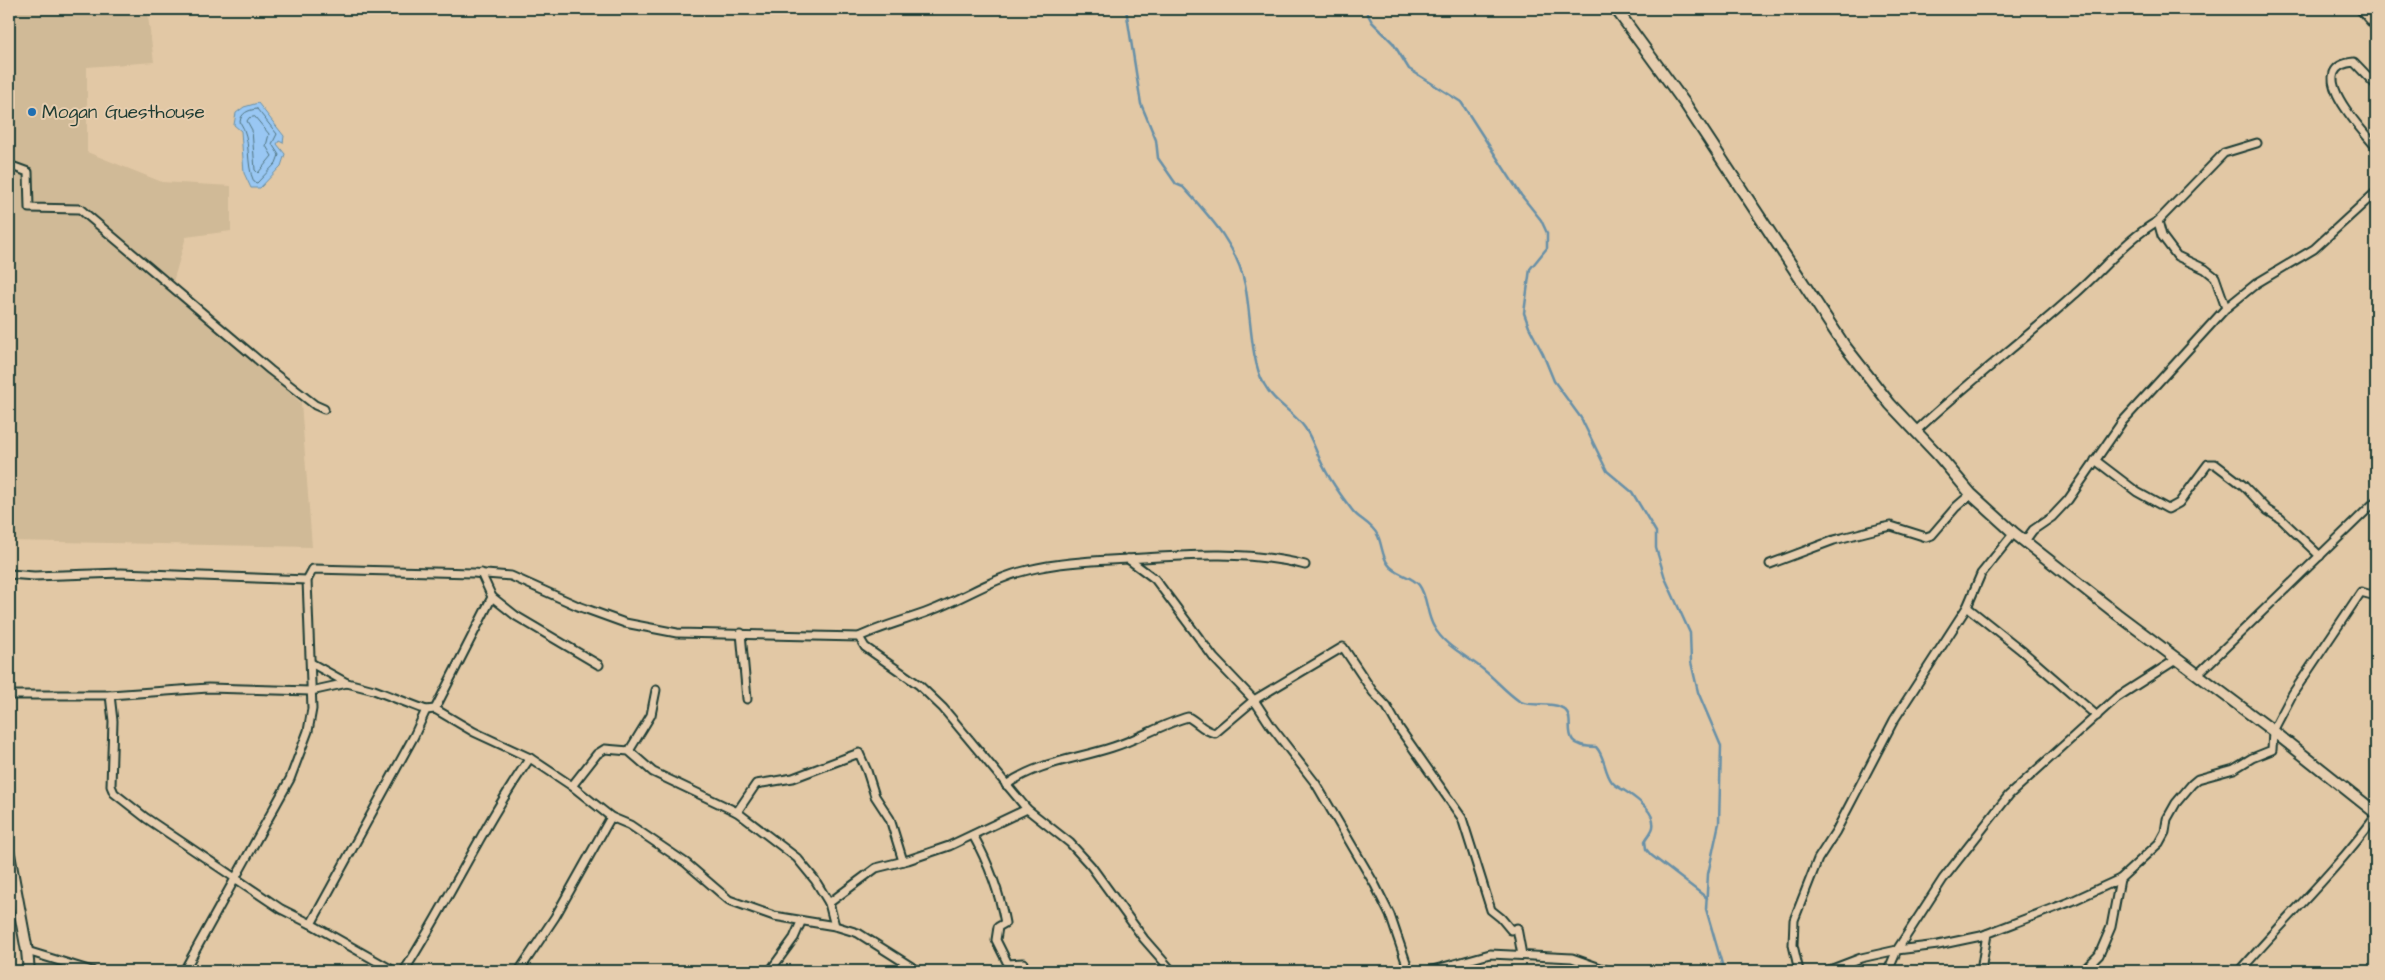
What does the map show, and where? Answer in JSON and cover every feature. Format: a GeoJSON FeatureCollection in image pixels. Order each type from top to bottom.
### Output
{"type":"FeatureCollection","features":[{"type":"Feature","properties":{"kind":"street"},"geometry":{"type":"LineString","coordinates":[[1616,9],[1686,105],[1844,345],[1890,404],[1971,494],[2024,541],[2273,731],[2376,815],[2303,904],[2240,971]]}},
{"type":"Feature","properties":{"kind":"street"},"geometry":{"type":"LineString","coordinates":[[2376,84],[2354,62],[2344,63],[2336,68],[2334,91],[2342,107],[2376,147]]}},
{"type":"Feature","properties":{"kind":"street"},"geometry":{"type":"LineString","coordinates":[[1916,431],[1947,401],[2079,291],[2132,237],[2158,221],[2224,153],[2257,143]]}},
{"type":"Feature","properties":{"kind":"street"},"geometry":{"type":"LineString","coordinates":[[9,165],[28,172],[29,208],[80,209],[270,370],[315,405],[324,409]]}},
{"type":"Feature","properties":{"kind":"street"},"geometry":{"type":"LineString","coordinates":[[2024,541],[2033,530],[2052,516],[2068,500],[2122,422],[2226,308],[2256,283],[2314,249],[2376,192]]}},
{"type":"Feature","properties":{"kind":"street"},"geometry":{"type":"LineString","coordinates":[[2158,221],[2162,236],[2177,256],[2205,269],[2216,277],[2226,308]]}},
{"type":"Feature","properties":{"kind":"street"},"geometry":{"type":"LineString","coordinates":[[2095,460],[2137,492],[2168,509],[2179,503],[2208,464],[2216,464],[2244,486],[2261,505],[2281,519],[2320,556]]}},
{"type":"Feature","properties":{"kind":"street"},"geometry":{"type":"LineString","coordinates":[[1770,564],[1834,540],[1891,526],[1926,537],[1932,535],[1956,507],[1971,494]]}},
{"type":"Feature","properties":{"kind":"street"},"geometry":{"type":"LineString","coordinates":[[2198,674],[2376,500]]}},
{"type":"Feature","properties":{"kind":"street"},"geometry":{"type":"LineString","coordinates":[[1799,971],[1793,945],[1794,920],[1818,859],[1836,831],[1894,720],[1966,607],[1981,574],[2014,533]]}},
{"type":"Feature","properties":{"kind":"street"},"geometry":{"type":"LineString","coordinates":[[184,971],[290,779],[308,732],[311,691],[307,580],[313,569],[481,573],[511,576],[578,606],[625,623],[677,633],[859,637],[932,611],[1008,575],[1044,567],[1205,554],[1283,559],[1305,565]]}},
{"type":"Feature","properties":{"kind":"street"},"geometry":{"type":"LineString","coordinates":[[1128,559],[1155,580],[1214,658],[1254,700],[1298,763],[1316,784],[1375,885],[1390,915],[1409,971]]}},
{"type":"Feature","properties":{"kind":"street"},"geometry":{"type":"LineString","coordinates":[[9,574],[34,576],[121,573],[307,580]]}},
{"type":"Feature","properties":{"kind":"street"},"geometry":{"type":"LineString","coordinates":[[481,573],[492,597],[516,616],[599,665]]}},
{"type":"Feature","properties":{"kind":"street"},"geometry":{"type":"LineString","coordinates":[[1830,971],[1860,958],[1897,950],[1938,945],[1987,934],[2072,901],[2120,879],[2159,843],[2165,832],[2167,819],[2176,803],[2192,784],[2198,779],[2234,769],[2252,758],[2272,750],[2273,731],[2293,693],[2353,601],[2361,592],[2372,594],[2376,590]]}},
{"type":"Feature","properties":{"kind":"street"},"geometry":{"type":"LineString","coordinates":[[435,709],[492,597]]}},
{"type":"Feature","properties":{"kind":"street"},"geometry":{"type":"LineString","coordinates":[[1966,607],[2042,667],[2097,716]]}},
{"type":"Feature","properties":{"kind":"street"},"geometry":{"type":"LineString","coordinates":[[741,633],[747,699]]}},
{"type":"Feature","properties":{"kind":"street"},"geometry":{"type":"LineString","coordinates":[[859,637],[865,647],[919,685],[942,708],[1027,809],[1070,843],[1091,866],[1144,939],[1172,971]]}},
{"type":"Feature","properties":{"kind":"street"},"geometry":{"type":"LineString","coordinates":[[1006,785],[1017,777],[1055,762],[1114,747],[1169,722],[1188,717],[1196,721],[1206,732],[1215,733],[1254,700],[1343,647],[1368,685],[1387,707],[1399,728],[1462,818],[1491,910],[1511,930],[1517,928],[1522,955]]}},
{"type":"Feature","properties":{"kind":"street"},"geometry":{"type":"LineString","coordinates":[[1888,971],[1897,950],[1944,879],[2009,795],[2116,698],[2177,659]]}},
{"type":"Feature","properties":{"kind":"street"},"geometry":{"type":"LineString","coordinates":[[310,663],[347,683],[374,690],[426,710],[435,709],[474,732],[530,758],[572,786],[611,817],[630,825],[686,863],[729,900],[749,909],[801,922],[835,926],[858,933],[918,971]]}},
{"type":"Feature","properties":{"kind":"street"},"geometry":{"type":"LineString","coordinates":[[9,695],[110,695],[208,688],[311,691],[347,683]]}},
{"type":"Feature","properties":{"kind":"street"},"geometry":{"type":"LineString","coordinates":[[629,751],[650,715],[656,690]]}},
{"type":"Feature","properties":{"kind":"street"},"geometry":{"type":"LineString","coordinates":[[110,695],[113,721],[111,786],[114,793],[146,818],[280,909],[311,924],[394,971]]}},
{"type":"Feature","properties":{"kind":"street"},"geometry":{"type":"LineString","coordinates":[[311,924],[414,736],[426,710]]}},
{"type":"Feature","properties":{"kind":"street"},"geometry":{"type":"LineString","coordinates":[[572,786],[597,754],[605,749],[629,751],[653,772],[737,812],[797,858],[815,880],[829,903],[835,926]]}},
{"type":"Feature","properties":{"kind":"street"},"geometry":{"type":"LineString","coordinates":[[737,812],[756,784],[793,778],[858,753],[868,771],[875,796],[890,819],[903,861]]}},
{"type":"Feature","properties":{"kind":"street"},"geometry":{"type":"LineString","coordinates":[[404,971],[435,923],[504,795],[530,758]]}},
{"type":"Feature","properties":{"kind":"street"},"geometry":{"type":"LineString","coordinates":[[829,903],[876,868],[930,854],[1027,809]]}},
{"type":"Feature","properties":{"kind":"street"},"geometry":{"type":"LineString","coordinates":[[519,971],[555,917],[611,817]]}},
{"type":"Feature","properties":{"kind":"street"},"geometry":{"type":"LineString","coordinates":[[973,835],[990,866],[1000,893],[1005,923],[998,927],[996,940],[1008,964],[1023,963],[1024,971]]}},
{"type":"Feature","properties":{"kind":"street"},"geometry":{"type":"LineString","coordinates":[[9,854],[12,882],[27,952],[29,971]]}},
{"type":"Feature","properties":{"kind":"street"},"geometry":{"type":"LineString","coordinates":[[2083,971],[2099,955],[2112,927],[2120,879]]}},
{"type":"Feature","properties":{"kind":"street"},"geometry":{"type":"LineString","coordinates":[[770,971],[794,938],[801,922]]}},
{"type":"Feature","properties":{"kind":"street"},"geometry":{"type":"LineString","coordinates":[[1981,971],[1987,934]]}},
{"type":"Feature","properties":{"kind":"street"},"geometry":{"type":"LineString","coordinates":[[27,952],[92,971]]}},
{"type":"Feature","properties":{"kind":"street"},"geometry":{"type":"LineString","coordinates":[[1429,971],[1490,954],[1572,958],[1609,971]]}},
{"type":"Feature","properties":{"kind":"shaded area"},"geometry":{"type":"Polygon","coordinates":[[[9,9],[147,9],[154,62],[87,67],[87,152],[162,182],[231,186],[231,231],[186,237],[173,282],[301,403],[312,547],[9,541],[9,9]]]}},
{"type":"Feature","properties":{"kind":"water"},"geometry":{"type":"Polygon","coordinates":[[[258,103],[284,136],[283,143],[279,141],[277,144],[285,154],[281,166],[260,188],[251,188],[244,173],[241,131],[234,125],[236,113],[244,107],[258,103]]]}},
{"type":"Feature","properties":{"kind":"waterway"},"geometry":{"type":"LineString","coordinates":[[1126,9],[1141,104],[1156,140],[1158,158],[1176,184],[1183,187],[1212,220],[1236,257],[1245,285],[1256,362],[1259,374],[1268,391],[1305,428],[1325,470],[1338,490],[1355,513],[1375,532],[1384,558],[1391,568],[1419,585],[1424,595],[1431,622],[1445,641],[1519,701],[1529,704],[1555,705],[1566,711],[1569,717],[1571,737],[1575,742],[1582,746],[1596,747],[1612,782],[1639,802],[1651,816],[1653,827],[1645,841],[1646,849],[1651,855],[1707,898]]}},
{"type":"Feature","properties":{"kind":"waterway"},"geometry":{"type":"LineString","coordinates":[[1365,9],[1372,22],[1393,43],[1409,69],[1461,102],[1521,195],[1541,220],[1547,233],[1547,248],[1530,269],[1524,313],[1554,381],[1581,418],[1607,471],[1632,492],[1656,532],[1656,548],[1665,578],[1690,633],[1691,662],[1698,692],[1721,746],[1719,823],[1708,874],[1706,909],[1724,971]]}},
{"type":"Feature","properties":{"kind":"railway"},"geometry":{"type":"LineString","coordinates":[[2354,9],[2376,34]]}},
{"type":"Feature","properties":{"kind":"place","name":"Mogan Guesthouse"},"geometry":{"type":"Point","coordinates":[32,112]}}]}
